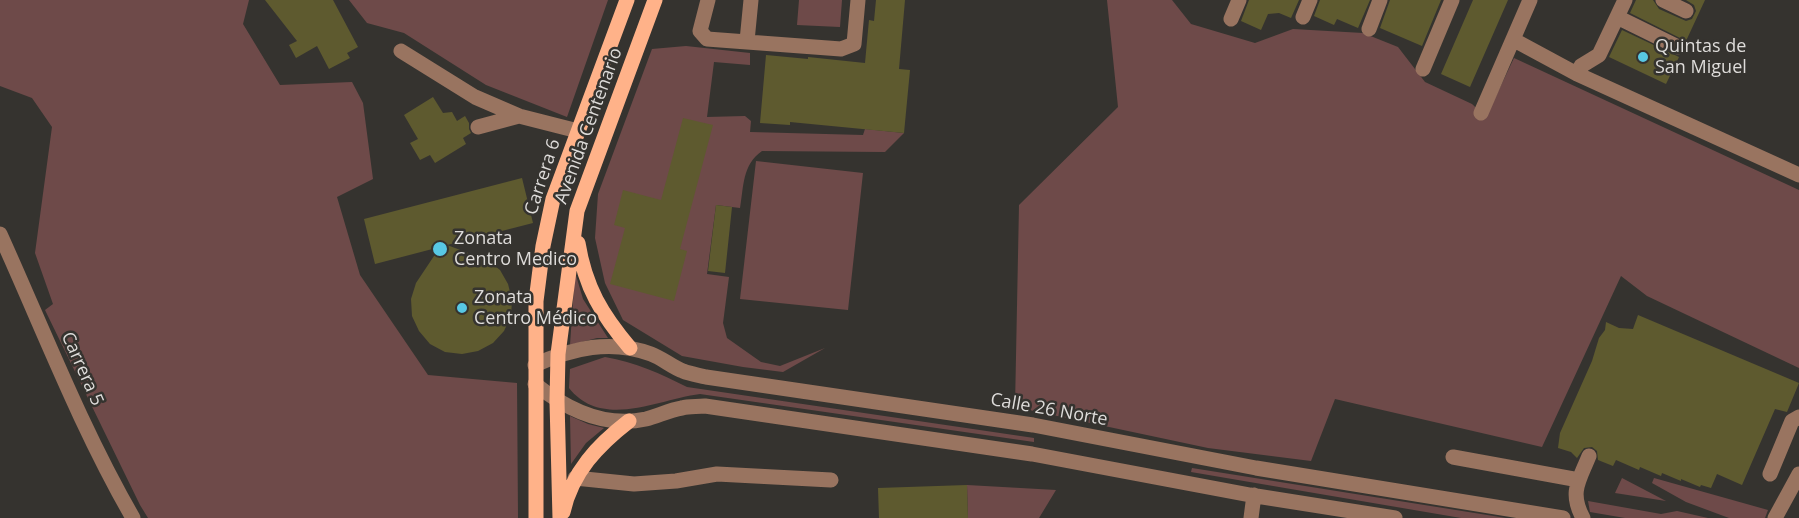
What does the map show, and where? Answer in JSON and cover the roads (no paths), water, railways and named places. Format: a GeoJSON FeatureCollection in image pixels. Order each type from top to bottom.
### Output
{"type":"FeatureCollection","features":[{"type":"Feature","properties":{"kind":"main road","name":"Carrera 6"},"geometry":{"type":"LineString","coordinates":[[536,518],[534,365],[536,301],[543,246],[553,199],[627,0]]}},
{"type":"Feature","properties":{"kind":"main road","name":"Avenida Centenario"},"geometry":{"type":"LineString","coordinates":[[561,518],[556,401],[558,354],[577,212],[655,0]]}},
{"type":"Feature","properties":{"kind":"main road"},"geometry":{"type":"LineString","coordinates":[[577,212],[580,253],[589,285],[600,308],[630,348]]}},
{"type":"Feature","properties":{"kind":"main road"},"geometry":{"type":"LineString","coordinates":[[561,518],[575,478],[590,456],[608,437],[629,421]]}},
{"type":"Feature","properties":{"kind":"street"},"geometry":{"type":"LineString","coordinates":[[708,0],[700,31],[707,39],[841,49],[854,44],[858,0]]}},
{"type":"Feature","properties":{"kind":"street"},"geometry":{"type":"LineString","coordinates":[[747,41],[751,0]]}},
{"type":"Feature","properties":{"kind":"street"},"geometry":{"type":"LineString","coordinates":[[1231,19],[1239,0]]}},
{"type":"Feature","properties":{"kind":"street"},"geometry":{"type":"LineString","coordinates":[[1303,17],[1310,0]]}},
{"type":"Feature","properties":{"kind":"street"},"geometry":{"type":"LineString","coordinates":[[1369,29],[1380,0]]}},
{"type":"Feature","properties":{"kind":"street"},"geometry":{"type":"LineString","coordinates":[[1424,69],[1452,0]]}},
{"type":"Feature","properties":{"kind":"street"},"geometry":{"type":"LineString","coordinates":[[1481,113],[1530,0]]}},
{"type":"Feature","properties":{"kind":"street"},"geometry":{"type":"LineString","coordinates":[[1663,0],[1686,11]]}},
{"type":"Feature","properties":{"kind":"street"},"geometry":{"type":"LineString","coordinates":[[1577,74],[1581,66],[1599,55],[1620,5],[1678,47]]}},
{"type":"Feature","properties":{"kind":"street"},"geometry":{"type":"LineString","coordinates":[[1514,39],[1577,74],[1799,175]]}},
{"type":"Feature","properties":{"kind":"street"},"geometry":{"type":"LineString","coordinates":[[401,51],[475,97],[519,116],[578,131]]}},
{"type":"Feature","properties":{"kind":"street"},"geometry":{"type":"LineString","coordinates":[[478,128],[519,116]]}},
{"type":"Feature","properties":{"kind":"street","name":"Carrera 5"},"geometry":{"type":"LineString","coordinates":[[0,234],[79,411],[114,484],[134,518]]}},
{"type":"Feature","properties":{"kind":"street","name":"Calle 26 Norte"},"geometry":{"type":"LineString","coordinates":[[534,365],[558,354],[582,347],[630,348],[652,354],[683,371],[706,377],[1033,425],[1256,468],[1563,518]]}},
{"type":"Feature","properties":{"kind":"street"},"geometry":{"type":"LineString","coordinates":[[535,384],[556,401],[587,415],[604,419],[629,421],[645,419],[681,408],[705,406],[1032,454],[1363,515],[1395,518]]}},
{"type":"Feature","properties":{"kind":"street"},"geometry":{"type":"LineString","coordinates":[[1770,474],[1792,421],[1799,417]]}},
{"type":"Feature","properties":{"kind":"street"},"geometry":{"type":"LineString","coordinates":[[1583,518],[1574,492],[1589,456]]}},
{"type":"Feature","properties":{"kind":"street"},"geometry":{"type":"LineString","coordinates":[[1453,457],[1579,480]]}},
{"type":"Feature","properties":{"kind":"street"},"geometry":{"type":"LineString","coordinates":[[575,478],[634,484],[676,481],[717,474],[831,480]]}},
{"type":"Feature","properties":{"kind":"street"},"geometry":{"type":"LineString","coordinates":[[1775,518],[1799,474]]}},
{"type":"Feature","properties":{"kind":"street"},"geometry":{"type":"LineString","coordinates":[[1251,518],[1252,495]]}},
{"type":"Feature","properties":{"kind":"place","name":"Quintas de San Miguel"},"geometry":{"type":"Point","coordinates":[1643,57]}},
{"type":"Feature","properties":{"kind":"place","name":"Zonata Centro Medico"},"geometry":{"type":"Point","coordinates":[440,249]}},
{"type":"Feature","properties":{"kind":"place","name":"Zonata Centro Médico"},"geometry":{"type":"Point","coordinates":[462,308]}}]}
